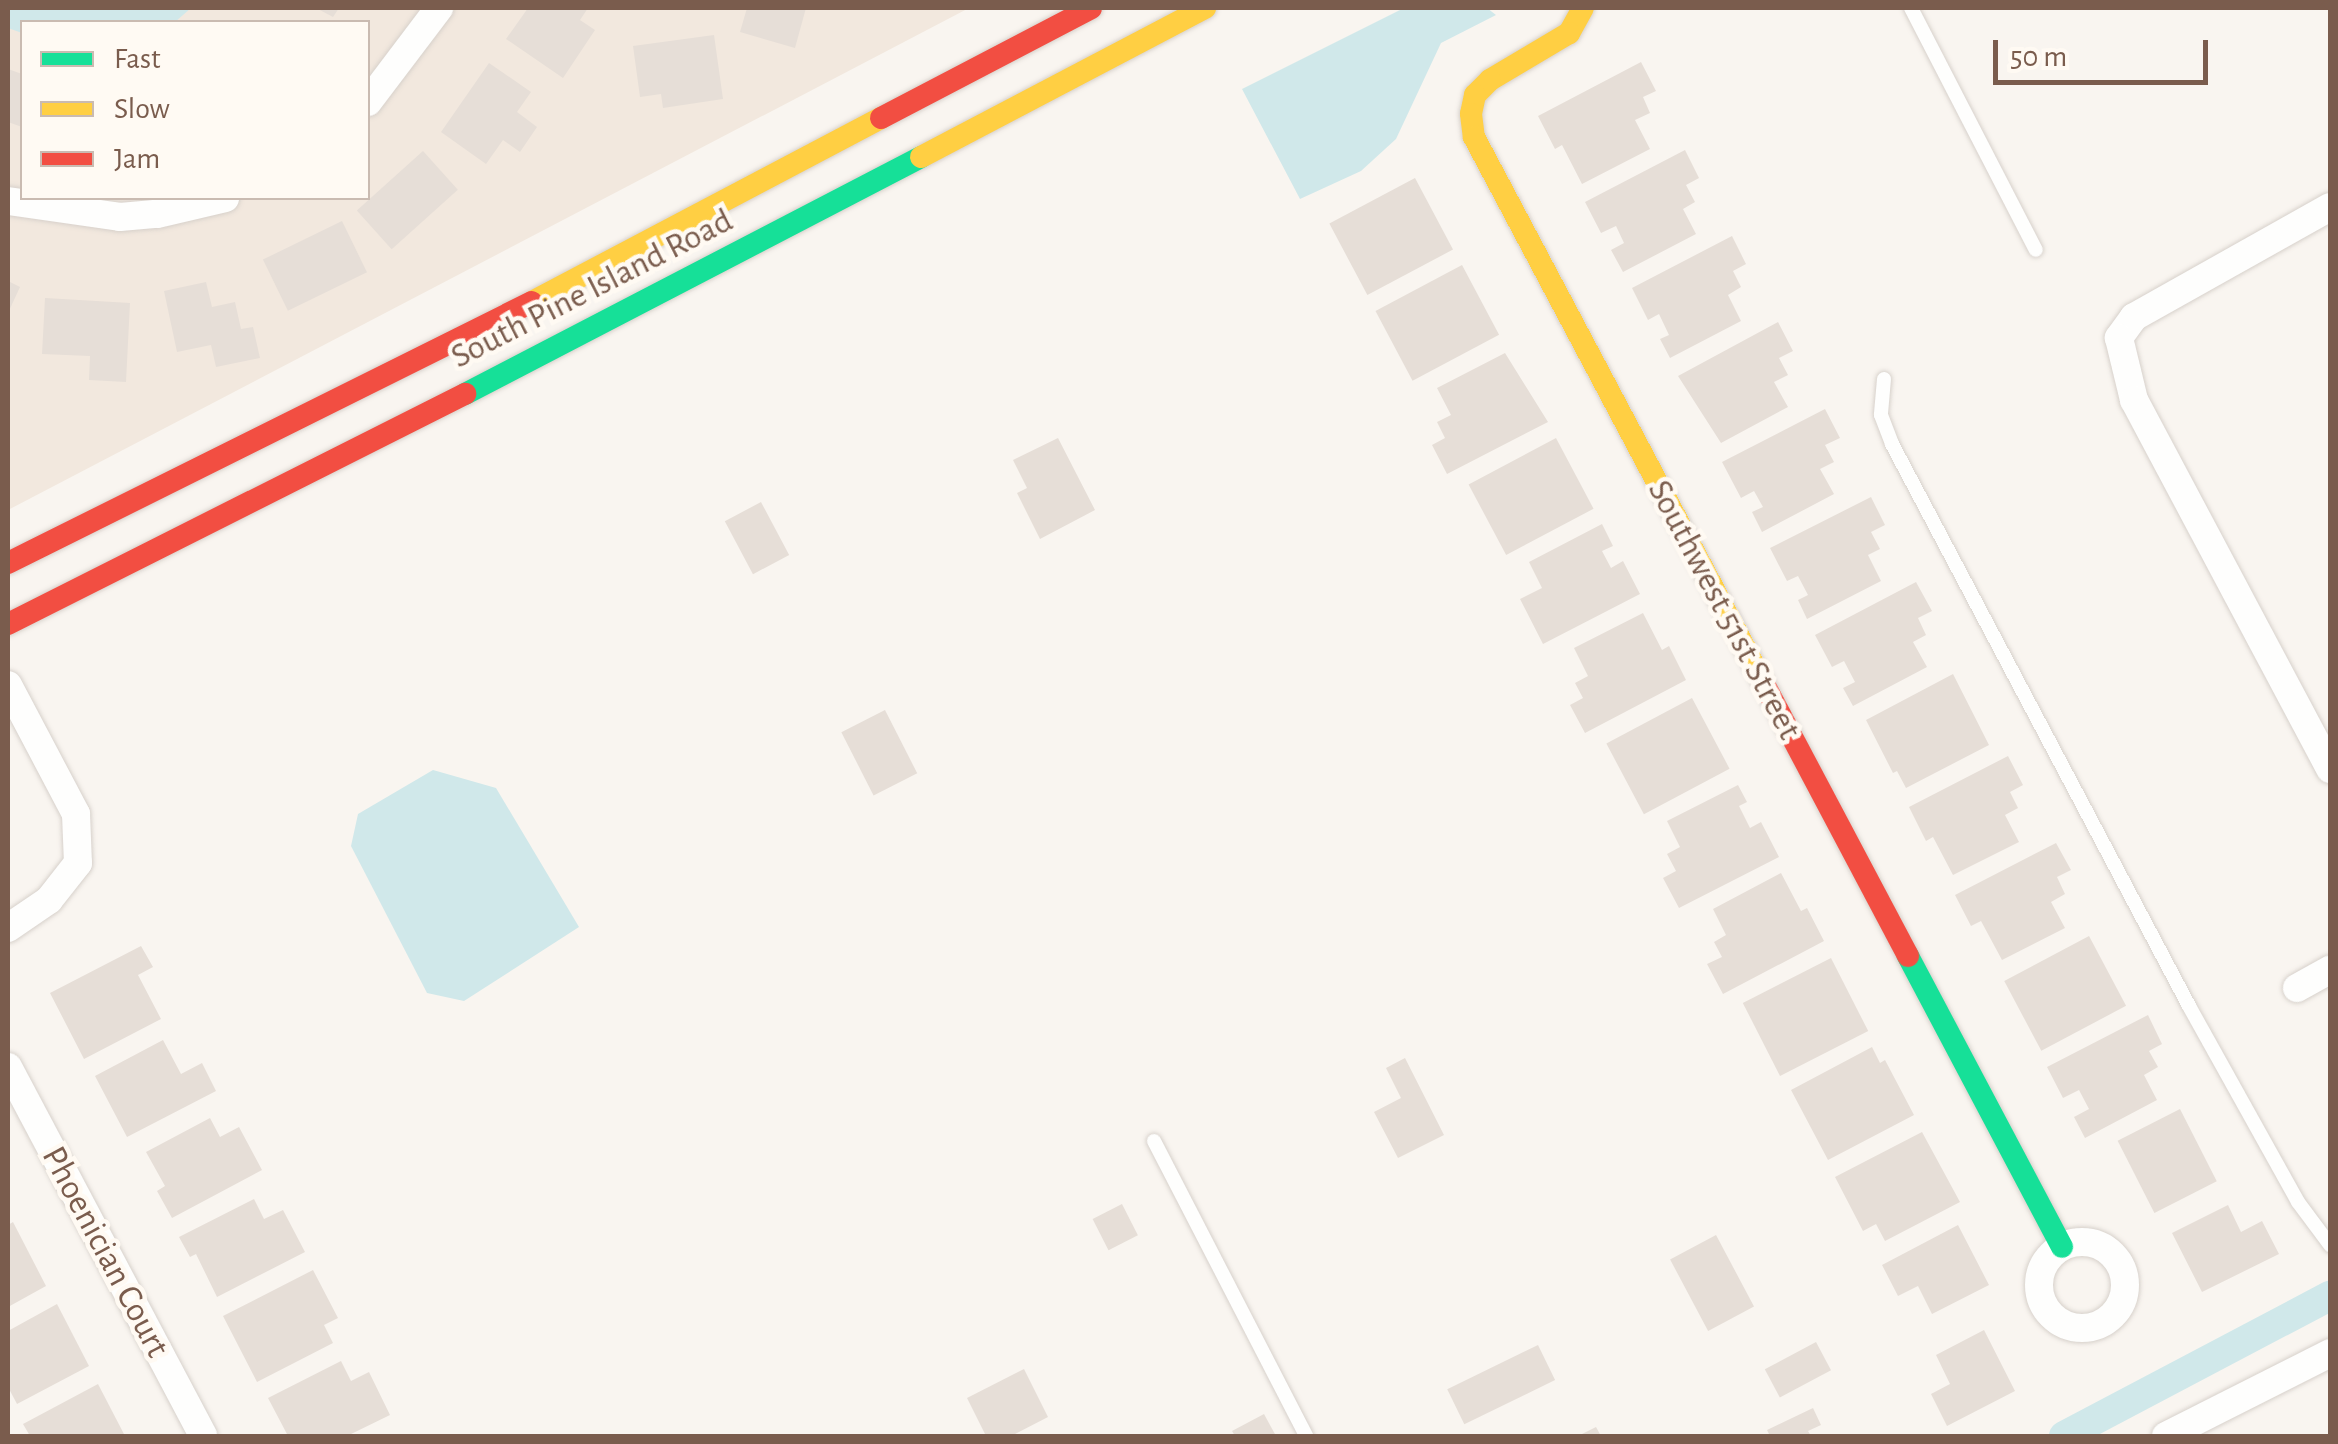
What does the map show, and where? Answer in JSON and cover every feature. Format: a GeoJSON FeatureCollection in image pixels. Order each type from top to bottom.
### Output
{"type":"FeatureCollection","features":[{"type":"Feature","properties":{"kind":"main road","name":"South Pine Island Road"},"geometry":{"type":"LineString","coordinates":[[8,563],[512,312],[1091,8]]}},
{"type":"Feature","properties":{"kind":"main road","name":"South Pine Island Road"},"geometry":{"type":"LineString","coordinates":[[8,624],[540,357],[1205,8]]}},
{"type":"Feature","properties":{"kind":"main road","name":"Southwest 51st Street"},"geometry":{"type":"LineString","coordinates":[[1583,8],[1569,34],[1490,80],[1476,95],[1471,114],[1474,137],[2062,1246]]}},
{"type":"Feature","properties":{"kind":"street"},"geometry":{"type":"LineString","coordinates":[[370,99],[439,8]]}},
{"type":"Feature","properties":{"kind":"street"},"geometry":{"type":"LineString","coordinates":[[8,202],[120,217],[157,214],[216,200]]}},
{"type":"Feature","properties":{"kind":"street"},"geometry":{"type":"LineString","coordinates":[[2330,207],[2134,317],[2119,338],[2134,400],[2330,768]]}},
{"type":"Feature","properties":{"kind":"street"},"geometry":{"type":"LineString","coordinates":[[8,685],[76,814],[78,863],[49,900],[8,928]]}},
{"type":"Feature","properties":{"kind":"street"},"geometry":{"type":"LineString","coordinates":[[2297,988],[2330,970]]}},
{"type":"Feature","properties":{"kind":"street","name":"Phoenician Court"},"geometry":{"type":"LineString","coordinates":[[8,1068],[203,1436]]}},
{"type":"Feature","properties":{"kind":"street"},"geometry":{"type":"LineString","coordinates":[[2166,1436],[2330,1352]]}},
{"type":"Feature","properties":{"kind":"lane"},"geometry":{"type":"LineString","coordinates":[[1911,8],[2036,250]]}},
{"type":"Feature","properties":{"kind":"lane"},"geometry":{"type":"LineString","coordinates":[[1884,379],[1881,416],[1892,444],[2189,1006],[2298,1202],[2330,1244]]}},
{"type":"Feature","properties":{"kind":"lane"},"geometry":{"type":"LineString","coordinates":[[1154,1141],[1306,1436]]}},
{"type":"Feature","properties":{"kind":"shaded area"},"geometry":{"type":"Polygon","coordinates":[[[8,8],[969,8],[8,510],[8,8]]]}},
{"type":"Feature","properties":{"kind":"water"},"geometry":{"type":"Polygon","coordinates":[[[8,8],[191,8],[177,20],[20,20],[20,32],[8,28],[8,8]]]}},
{"type":"Feature","properties":{"kind":"water"},"geometry":{"type":"Polygon","coordinates":[[[1404,8],[1487,8],[1496,15],[1441,43],[1396,139],[1361,171],[1300,199],[1242,89],[1404,8]]]}},
{"type":"Feature","properties":{"kind":"water"},"geometry":{"type":"Polygon","coordinates":[[[433,770],[496,788],[579,927],[464,1001],[427,993],[351,846],[358,814],[433,770]]]}},
{"type":"Feature","properties":{"kind":"building"},"geometry":{"type":"Polygon","coordinates":[[[316,8],[339,8],[333,17],[316,8]]]}},
{"type":"Feature","properties":{"kind":"building"},"geometry":{"type":"Polygon","coordinates":[[[528,8],[588,8],[580,20],[595,30],[563,78],[506,39],[528,8]]]}},
{"type":"Feature","properties":{"kind":"building"},"geometry":{"type":"Polygon","coordinates":[[[747,8],[806,8],[795,48],[740,32],[747,8]]]}},
{"type":"Feature","properties":{"kind":"building"},"geometry":{"type":"Polygon","coordinates":[[[714,35],[723,99],[663,108],[661,94],[640,97],[633,46],[714,35]]]}},
{"type":"Feature","properties":{"kind":"building"},"geometry":{"type":"Polygon","coordinates":[[[1641,62],[1656,91],[1643,97],[1650,113],[1635,120],[1650,149],[1582,184],[1562,145],[1555,149],[1538,116],[1641,62]]]}},
{"type":"Feature","properties":{"kind":"building"},"geometry":{"type":"Polygon","coordinates":[[[489,63],[531,92],[517,112],[537,127],[520,152],[503,140],[486,164],[441,132],[489,63]]]}},
{"type":"Feature","properties":{"kind":"building"},"geometry":{"type":"Polygon","coordinates":[[[8,69],[20,73],[20,126],[8,122],[8,69]]]}},
{"type":"Feature","properties":{"kind":"building"},"geometry":{"type":"Polygon","coordinates":[[[1685,150],[1699,178],[1686,185],[1695,202],[1683,209],[1696,234],[1623,272],[1611,250],[1624,243],[1616,226],[1601,233],[1585,202],[1685,150]]]}},
{"type":"Feature","properties":{"kind":"building"},"geometry":{"type":"Polygon","coordinates":[[[423,151],[458,190],[392,249],[357,211],[423,151]]]}},
{"type":"Feature","properties":{"kind":"building"},"geometry":{"type":"Polygon","coordinates":[[[1415,178],[1453,250],[1367,295],[1329,224],[1415,178]]]}},
{"type":"Feature","properties":{"kind":"building"},"geometry":{"type":"Polygon","coordinates":[[[342,221],[367,272],[288,311],[263,260],[342,221]]]}},
{"type":"Feature","properties":{"kind":"building"},"geometry":{"type":"Polygon","coordinates":[[[1732,236],[1746,264],[1733,271],[1741,287],[1728,295],[1741,321],[1670,358],[1660,339],[1669,335],[1659,314],[1648,320],[1632,288],[1732,236]]]}},
{"type":"Feature","properties":{"kind":"building"},"geometry":{"type":"Polygon","coordinates":[[[1462,265],[1499,335],[1413,381],[1375,311],[1462,265]]]}},
{"type":"Feature","properties":{"kind":"building"},"geometry":{"type":"Polygon","coordinates":[[[8,281],[20,287],[8,313],[8,281]]]}},
{"type":"Feature","properties":{"kind":"building"},"geometry":{"type":"Polygon","coordinates":[[[206,282],[212,307],[235,302],[241,329],[253,327],[260,358],[216,367],[211,345],[177,352],[164,291],[206,282]]]}},
{"type":"Feature","properties":{"kind":"building"},"geometry":{"type":"Polygon","coordinates":[[[45,298],[130,303],[126,382],[89,380],[90,356],[42,354],[45,298]]]}},
{"type":"Feature","properties":{"kind":"building"},"geometry":{"type":"Polygon","coordinates":[[[1778,322],[1793,351],[1779,358],[1788,375],[1774,382],[1788,407],[1721,443],[1678,376],[1778,322]]]}},
{"type":"Feature","properties":{"kind":"building"},"geometry":{"type":"Polygon","coordinates":[[[1505,353],[1548,422],[1447,474],[1432,445],[1445,438],[1437,422],[1451,415],[1437,388],[1505,353]]]}},
{"type":"Feature","properties":{"kind":"building"},"geometry":{"type":"Polygon","coordinates":[[[1825,409],[1840,438],[1825,445],[1834,462],[1820,469],[1834,494],[1762,532],[1752,512],[1763,507],[1754,491],[1741,498],[1722,462],[1825,409]]]}},
{"type":"Feature","properties":{"kind":"building"},"geometry":{"type":"Polygon","coordinates":[[[1058,438],[1095,510],[1040,539],[1017,493],[1027,488],[1013,460],[1058,438]]]}},
{"type":"Feature","properties":{"kind":"building"},"geometry":{"type":"Polygon","coordinates":[[[1556,438],[1594,509],[1506,555],[1469,484],[1556,438]]]}},
{"type":"Feature","properties":{"kind":"building"},"geometry":{"type":"Polygon","coordinates":[[[1871,497],[1885,525],[1871,532],[1880,549],[1868,555],[1881,581],[1807,619],[1798,600],[1808,595],[1798,576],[1787,581],[1770,548],[1871,497]]]}},
{"type":"Feature","properties":{"kind":"building"},"geometry":{"type":"Polygon","coordinates":[[[761,502],[789,555],[753,574],[725,521],[761,502]]]}},
{"type":"Feature","properties":{"kind":"building"},"geometry":{"type":"Polygon","coordinates":[[[1602,524],[1613,546],[1602,551],[1611,568],[1623,561],[1640,594],[1543,644],[1520,599],[1542,588],[1529,562],[1602,524]]]}},
{"type":"Feature","properties":{"kind":"building"},"geometry":{"type":"Polygon","coordinates":[[[1916,582],[1932,611],[1918,618],[1926,635],[1913,642],[1927,667],[1853,706],[1843,688],[1855,682],[1844,661],[1832,667],[1815,635],[1916,582]]]}},
{"type":"Feature","properties":{"kind":"building"},"geometry":{"type":"Polygon","coordinates":[[[1643,613],[1662,650],[1669,646],[1686,680],[1585,733],[1570,705],[1583,698],[1575,683],[1588,676],[1574,648],[1643,613]]]}},
{"type":"Feature","properties":{"kind":"building"},"geometry":{"type":"Polygon","coordinates":[[[1953,674],[1989,745],[1906,788],[1897,771],[1893,773],[1866,720],[1953,674]]]}},
{"type":"Feature","properties":{"kind":"building"},"geometry":{"type":"Polygon","coordinates":[[[1692,698],[1730,769],[1644,814],[1606,744],[1692,698]]]}},
{"type":"Feature","properties":{"kind":"building"},"geometry":{"type":"Polygon","coordinates":[[[885,710],[917,773],[874,796],[841,732],[885,710]]]}},
{"type":"Feature","properties":{"kind":"building"},"geometry":{"type":"Polygon","coordinates":[[[2008,756],[2023,785],[2010,792],[2018,808],[2005,815],[2019,842],[1953,875],[1933,837],[1926,841],[1909,807],[2008,756]]]}},
{"type":"Feature","properties":{"kind":"building"},"geometry":{"type":"Polygon","coordinates":[[[1738,785],[1747,802],[1739,806],[1750,828],[1761,822],[1779,857],[1679,908],[1663,878],[1676,871],[1667,854],[1680,847],[1667,821],[1738,785]]]}},
{"type":"Feature","properties":{"kind":"building"},"geometry":{"type":"Polygon","coordinates":[[[2056,843],[2071,870],[2057,877],[2065,894],[2051,902],[2065,928],[2002,960],[1981,921],[1971,926],[1955,895],[2056,843]]]}},
{"type":"Feature","properties":{"kind":"building"},"geometry":{"type":"Polygon","coordinates":[[[1781,873],[1801,911],[1807,908],[1824,941],[1723,994],[1707,964],[1722,957],[1714,942],[1726,935],[1713,909],[1781,873]]]}},
{"type":"Feature","properties":{"kind":"building"},"geometry":{"type":"Polygon","coordinates":[[[2089,936],[2126,1006],[2041,1051],[2004,981],[2089,936]]]}},
{"type":"Feature","properties":{"kind":"building"},"geometry":{"type":"Polygon","coordinates":[[[141,946],[153,967],[138,975],[161,1019],[84,1059],[50,993],[141,946]]]}},
{"type":"Feature","properties":{"kind":"building"},"geometry":{"type":"Polygon","coordinates":[[[1831,958],[1868,1031],[1780,1076],[1743,1003],[1831,958]]]}},
{"type":"Feature","properties":{"kind":"building"},"geometry":{"type":"Polygon","coordinates":[[[2148,1015],[2162,1044],[2149,1051],[2158,1067],[2144,1075],[2157,1100],[2085,1138],[2074,1117],[2089,1109],[2079,1090],[2063,1098],[2047,1067],[2148,1015]]]}},
{"type":"Feature","properties":{"kind":"building"},"geometry":{"type":"Polygon","coordinates":[[[163,1040],[181,1074],[202,1063],[216,1091],[127,1137],[95,1076],[163,1040]]]}},
{"type":"Feature","properties":{"kind":"building"},"geometry":{"type":"Polygon","coordinates":[[[1872,1047],[1880,1063],[1885,1060],[1914,1115],[1828,1160],[1791,1090],[1872,1047]]]}},
{"type":"Feature","properties":{"kind":"building"},"geometry":{"type":"Polygon","coordinates":[[[1405,1058],[1444,1135],[1398,1158],[1374,1112],[1401,1098],[1386,1068],[1405,1058]]]}},
{"type":"Feature","properties":{"kind":"building"},"geometry":{"type":"Polygon","coordinates":[[[2180,1109],[2217,1181],[2154,1213],[2118,1141],[2180,1109]]]}},
{"type":"Feature","properties":{"kind":"building"},"geometry":{"type":"Polygon","coordinates":[[[210,1118],[220,1137],[239,1127],[262,1170],[172,1218],[157,1191],[165,1186],[146,1152],[210,1118]]]}},
{"type":"Feature","properties":{"kind":"building"},"geometry":{"type":"Polygon","coordinates":[[[1922,1132],[1960,1202],[1885,1241],[1876,1224],[1863,1231],[1835,1177],[1922,1132]]]}},
{"type":"Feature","properties":{"kind":"building"},"geometry":{"type":"Polygon","coordinates":[[[254,1199],[264,1219],[283,1210],[305,1252],[217,1297],[196,1254],[190,1257],[179,1237],[254,1199]]]}},
{"type":"Feature","properties":{"kind":"building"},"geometry":{"type":"Polygon","coordinates":[[[1122,1204],[1138,1235],[1108,1250],[1093,1219],[1122,1204]]]}},
{"type":"Feature","properties":{"kind":"building"},"geometry":{"type":"Polygon","coordinates":[[[2228,1205],[2241,1232],[2262,1221],[2279,1254],[2202,1292],[2172,1233],[2228,1205]]]}},
{"type":"Feature","properties":{"kind":"building"},"geometry":{"type":"Polygon","coordinates":[[[13,1222],[46,1286],[8,1307],[8,1225],[13,1222]]]}},
{"type":"Feature","properties":{"kind":"building"},"geometry":{"type":"Polygon","coordinates":[[[1958,1225],[1989,1285],[1932,1314],[1918,1286],[1898,1296],[1882,1265],[1958,1225]]]}},
{"type":"Feature","properties":{"kind":"building"},"geometry":{"type":"Polygon","coordinates":[[[1716,1235],[1754,1307],[1708,1331],[1670,1259],[1716,1235]]]}},
{"type":"Feature","properties":{"kind":"building"},"geometry":{"type":"Polygon","coordinates":[[[313,1270],[338,1318],[324,1325],[333,1343],[257,1382],[223,1316],[313,1270]]]}},
{"type":"Feature","properties":{"kind":"building"},"geometry":{"type":"Polygon","coordinates":[[[57,1304],[89,1366],[17,1404],[8,1387],[8,1331],[57,1304]]]}},
{"type":"Feature","properties":{"kind":"building"},"geometry":{"type":"Polygon","coordinates":[[[1984,1330],[2015,1391],[1947,1426],[1931,1394],[1950,1384],[1936,1355],[1984,1330]]]}},
{"type":"Feature","properties":{"kind":"building"},"geometry":{"type":"Polygon","coordinates":[[[1816,1342],[1831,1370],[1780,1397],[1765,1369],[1816,1342]]]}},
{"type":"Feature","properties":{"kind":"building"},"geometry":{"type":"Polygon","coordinates":[[[1538,1345],[1555,1380],[1464,1424],[1447,1389],[1538,1345]]]}},
{"type":"Feature","properties":{"kind":"building"},"geometry":{"type":"Polygon","coordinates":[[[341,1361],[351,1381],[369,1372],[390,1415],[347,1436],[288,1436],[268,1398],[341,1361]]]}},
{"type":"Feature","properties":{"kind":"building"},"geometry":{"type":"Polygon","coordinates":[[[1024,1369],[1048,1417],[1011,1436],[986,1436],[967,1398],[1024,1369]]]}},
{"type":"Feature","properties":{"kind":"building"},"geometry":{"type":"Polygon","coordinates":[[[98,1384],[125,1436],[30,1436],[23,1424],[98,1384]]]}},
{"type":"Feature","properties":{"kind":"building"},"geometry":{"type":"Polygon","coordinates":[[[1813,1408],[1821,1425],[1808,1431],[1811,1436],[1770,1436],[1767,1430],[1813,1408]]]}},
{"type":"Feature","properties":{"kind":"building"},"geometry":{"type":"Polygon","coordinates":[[[1264,1414],[1276,1436],[1235,1436],[1232,1431],[1264,1414]]]}},
{"type":"Feature","properties":{"kind":"building"},"geometry":{"type":"Polygon","coordinates":[[[1596,1427],[1601,1436],[1578,1436],[1596,1427]]]}},
{"type":"Feature","properties":{"kind":"waterway"},"geometry":{"type":"LineString","coordinates":[[2064,1436],[2330,1296]]}},
{"type":"Feature","properties":{"kind":"traffic: fast"},"geometry":{"type":"LineString","coordinates":[[465,394],[921,157]]}},
{"type":"Feature","properties":{"kind":"traffic: fast"},"geometry":{"type":"LineString","coordinates":[[1908,956],[2062,1247]]}},
{"type":"Feature","properties":{"kind":"traffic: slow"},"geometry":{"type":"LineString","coordinates":[[921,157],[1205,8]]}},
{"type":"Feature","properties":{"kind":"traffic: slow"},"geometry":{"type":"LineString","coordinates":[[1583,8],[1569,33],[1490,80],[1475,95],[1471,114],[1474,137],[1763,682]]}},
{"type":"Feature","properties":{"kind":"traffic: slow"},"geometry":{"type":"LineString","coordinates":[[532,302],[881,118]]}},
{"type":"Feature","properties":{"kind":"traffic: jam"},"geometry":{"type":"LineString","coordinates":[[881,118],[1091,8]]}},
{"type":"Feature","properties":{"kind":"traffic: jam"},"geometry":{"type":"LineString","coordinates":[[8,563],[532,302]]}},
{"type":"Feature","properties":{"kind":"traffic: jam"},"geometry":{"type":"LineString","coordinates":[[8,624],[465,394]]}},
{"type":"Feature","properties":{"kind":"traffic: jam"},"geometry":{"type":"LineString","coordinates":[[1763,682],[1908,956]]}}]}
